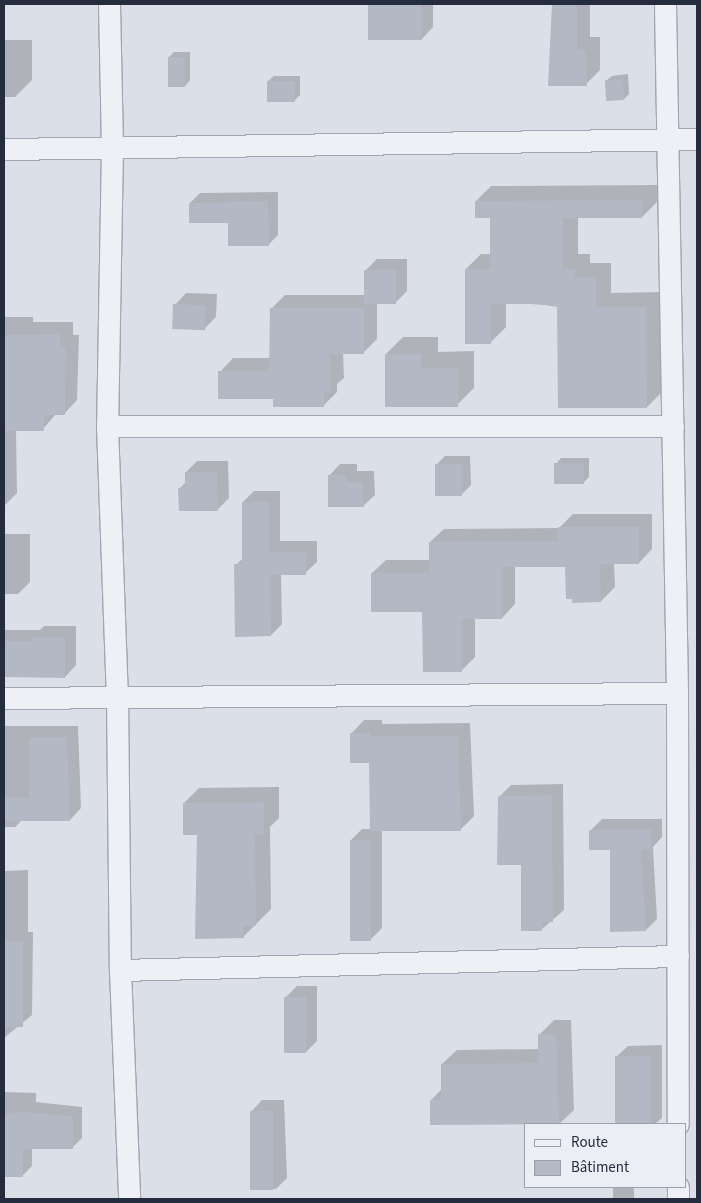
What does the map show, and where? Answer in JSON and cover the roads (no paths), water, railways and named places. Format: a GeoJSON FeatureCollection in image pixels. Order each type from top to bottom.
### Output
{"type":"FeatureCollection","features":[{"type":"Feature","properties":{"kind":"street"},"geometry":{"type":"LineString","coordinates":[[109,4],[112,146],[107,426],[117,695],[120,970],[129,1199]]}},
{"type":"Feature","properties":{"kind":"street"},"geometry":{"type":"LineString","coordinates":[[665,4],[677,693],[678,1123]]}},
{"type":"Feature","properties":{"kind":"street"},"geometry":{"type":"LineString","coordinates":[[4,149],[697,139]]}},
{"type":"Feature","properties":{"kind":"street"},"geometry":{"type":"LineString","coordinates":[[107,426],[672,426]]}},
{"type":"Feature","properties":{"kind":"street"},"geometry":{"type":"LineString","coordinates":[[4,698],[117,695],[677,693]]}},
{"type":"Feature","properties":{"kind":"street"},"geometry":{"type":"LineString","coordinates":[[120,970],[678,956]]}}]}
